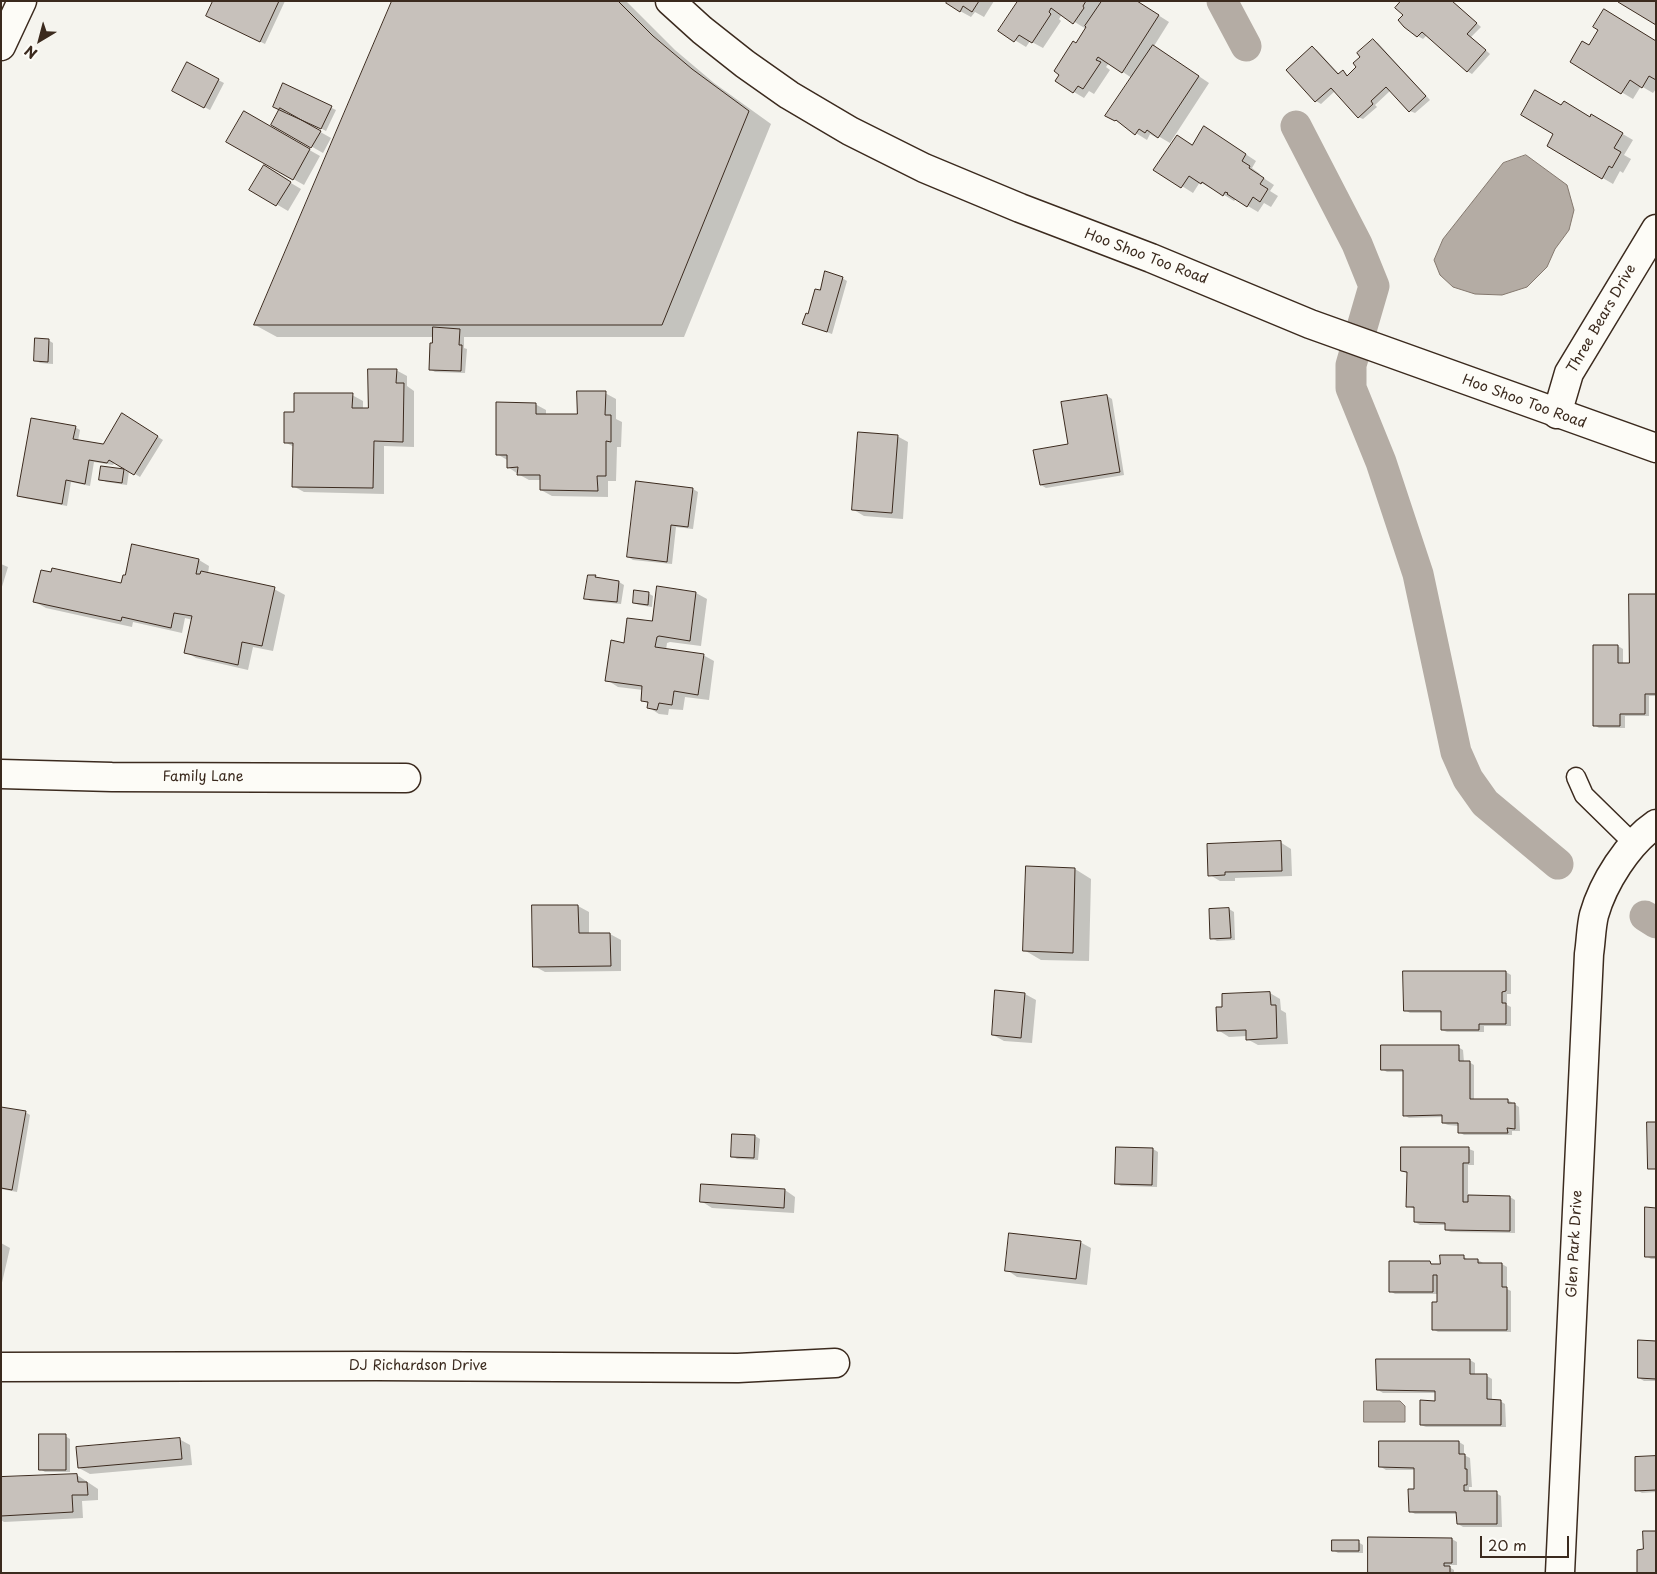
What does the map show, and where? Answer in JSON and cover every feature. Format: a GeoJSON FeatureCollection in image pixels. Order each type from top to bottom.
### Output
{"type":"FeatureCollection","features":[{"type":"Feature","properties":{"kind":"street"},"geometry":{"type":"LineString","coordinates":[[1,46],[22,1]]}},
{"type":"Feature","properties":{"kind":"street","name":"Hoo Shoo Too Road"},"geometry":{"type":"LineString","coordinates":[[670,1],[744,64],[789,95],[850,131],[924,168],[1020,208],[1151,258],[1301,321],[1656,448]]}},
{"type":"Feature","properties":{"kind":"street","name":"Three Bears Drive"},"geometry":{"type":"LineString","coordinates":[[1557,414],[1569,373],[1656,229]]}},
{"type":"Feature","properties":{"kind":"street","name":"Family Lane"},"geometry":{"type":"LineString","coordinates":[[1,774],[122,777],[406,778]]}},
{"type":"Feature","properties":{"kind":"street","name":"Glen Park Drive"},"geometry":{"type":"LineString","coordinates":[[1560,1573],[1589,954],[1594,915],[1612,874],[1634,844],[1648,829],[1656,824]]}},
{"type":"Feature","properties":{"kind":"street","name":"DJ Richardson Drive"},"geometry":{"type":"LineString","coordinates":[[1,1367],[376,1366],[738,1368],[836,1363]]}},
{"type":"Feature","properties":{"kind":"lane"},"geometry":{"type":"LineString","coordinates":[[1576,777],[1584,795],[1634,844]]}},
{"type":"Feature","properties":{"kind":"shaded area"},"geometry":{"type":"Polygon","coordinates":[[[1526,155],[1567,185],[1574,210],[1569,230],[1555,249],[1547,267],[1527,287],[1502,295],[1475,294],[1453,287],[1440,275],[1434,260],[1443,239],[1503,163],[1526,155]]]}},
{"type":"Feature","properties":{"kind":"shaded area"},"geometry":{"type":"Polygon","coordinates":[[[1364,1401],[1400,1401],[1405,1406],[1405,1422],[1364,1422],[1364,1401]]]}},
{"type":"Feature","properties":{"kind":"building"},"geometry":{"type":"Polygon","coordinates":[[[213,1],[279,1],[260,42],[206,16],[213,1]]]}},
{"type":"Feature","properties":{"kind":"building"},"geometry":{"type":"Polygon","coordinates":[[[392,1],[618,1],[653,36],[692,69],[749,111],[662,325],[254,325],[392,1]]]}},
{"type":"Feature","properties":{"kind":"building"},"geometry":{"type":"Polygon","coordinates":[[[948,1],[979,1],[972,12],[963,6],[960,12],[946,3],[948,1]]]}},
{"type":"Feature","properties":{"kind":"building"},"geometry":{"type":"Polygon","coordinates":[[[1018,1],[1086,1],[1083,6],[1084,8],[1073,24],[1051,8],[1049,12],[1051,14],[1032,43],[1019,35],[1014,42],[998,31],[1018,1]]]}},
{"type":"Feature","properties":{"kind":"building"},"geometry":{"type":"Polygon","coordinates":[[[1102,1],[1137,1],[1159,15],[1122,73],[1098,57],[1096,60],[1101,62],[1083,89],[1078,86],[1073,93],[1055,81],[1059,75],[1054,71],[1073,41],[1076,43],[1102,1]]]}},
{"type":"Feature","properties":{"kind":"building"},"geometry":{"type":"Polygon","coordinates":[[[1401,1],[1452,1],[1477,23],[1467,34],[1486,50],[1467,72],[1422,32],[1417,37],[1404,27],[1398,20],[1403,15],[1395,8],[1401,1]]]}},
{"type":"Feature","properties":{"kind":"building"},"geometry":{"type":"Polygon","coordinates":[[[1619,1],[1656,1],[1656,25],[1618,2],[1619,1]]]}},
{"type":"Feature","properties":{"kind":"building"},"geometry":{"type":"Polygon","coordinates":[[[1604,9],[1656,41],[1656,80],[1649,76],[1642,88],[1630,80],[1621,94],[1570,62],[1582,41],[1589,45],[1598,30],[1593,27],[1604,9]]]}},
{"type":"Feature","properties":{"kind":"building"},"geometry":{"type":"Polygon","coordinates":[[[1373,39],[1426,96],[1409,112],[1386,87],[1371,101],[1373,104],[1358,118],[1331,88],[1315,102],[1286,70],[1312,46],[1338,74],[1343,70],[1347,76],[1356,67],[1353,63],[1360,57],[1357,53],[1373,39]]]}},
{"type":"Feature","properties":{"kind":"building"},"geometry":{"type":"Polygon","coordinates":[[[1153,45],[1199,76],[1158,138],[1147,130],[1145,133],[1139,129],[1135,135],[1116,120],[1105,116],[1153,45]]]}},
{"type":"Feature","properties":{"kind":"building"},"geometry":{"type":"Polygon","coordinates":[[[187,62],[219,79],[204,108],[172,91],[187,62]]]}},
{"type":"Feature","properties":{"kind":"building"},"geometry":{"type":"Polygon","coordinates":[[[283,83],[332,106],[321,129],[273,107],[283,83]]]}},
{"type":"Feature","properties":{"kind":"building"},"geometry":{"type":"Polygon","coordinates":[[[1535,90],[1561,105],[1564,101],[1590,117],[1591,114],[1623,133],[1614,148],[1621,152],[1612,168],[1609,166],[1602,179],[1547,146],[1553,134],[1521,115],[1535,90]]]}},
{"type":"Feature","properties":{"kind":"building"},"geometry":{"type":"Polygon","coordinates":[[[280,108],[321,131],[311,148],[271,125],[280,108]]]}},
{"type":"Feature","properties":{"kind":"building"},"geometry":{"type":"Polygon","coordinates":[[[244,111],[310,149],[293,180],[226,142],[244,111]]]}},
{"type":"Feature","properties":{"kind":"building"},"geometry":{"type":"Polygon","coordinates":[[[1204,126],[1246,154],[1242,161],[1264,178],[1260,184],[1268,189],[1260,202],[1253,197],[1247,207],[1228,193],[1225,192],[1223,196],[1189,176],[1181,188],[1153,170],[1177,135],[1192,145],[1204,126]]]}},
{"type":"Feature","properties":{"kind":"building"},"geometry":{"type":"Polygon","coordinates":[[[264,165],[291,182],[276,206],[249,190],[264,165]]]}},
{"type":"Feature","properties":{"kind":"building"},"geometry":{"type":"Polygon","coordinates":[[[825,271],[843,277],[827,332],[802,324],[806,313],[808,314],[815,289],[820,290],[825,271]]]}},
{"type":"Feature","properties":{"kind":"building"},"geometry":{"type":"Polygon","coordinates":[[[433,327],[460,329],[459,345],[462,345],[461,371],[429,370],[430,343],[432,343],[433,327]]]}},
{"type":"Feature","properties":{"kind":"building"},"geometry":{"type":"Polygon","coordinates":[[[35,338],[49,339],[48,362],[34,361],[35,338]]]}},
{"type":"Feature","properties":{"kind":"building"},"geometry":{"type":"Polygon","coordinates":[[[368,369],[397,369],[396,383],[404,383],[403,442],[374,441],[373,488],[292,487],[293,443],[284,443],[284,412],[294,412],[294,393],[353,393],[352,408],[368,408],[368,369]]]}},
{"type":"Feature","properties":{"kind":"building"},"geometry":{"type":"Polygon","coordinates":[[[577,391],[606,391],[605,415],[611,415],[611,442],[606,441],[606,476],[597,476],[598,491],[540,490],[540,475],[517,475],[518,467],[507,468],[507,455],[496,455],[496,402],[536,403],[536,414],[577,414],[577,391]]]}},
{"type":"Feature","properties":{"kind":"building"},"geometry":{"type":"Polygon","coordinates":[[[1107,395],[1120,472],[1040,485],[1033,450],[1068,444],[1061,402],[1107,395]]]}},
{"type":"Feature","properties":{"kind":"building"},"geometry":{"type":"Polygon","coordinates":[[[122,413],[158,436],[134,475],[109,460],[107,463],[89,460],[85,484],[66,480],[62,504],[17,496],[31,418],[76,426],[73,439],[103,444],[122,413]]]}},
{"type":"Feature","properties":{"kind":"building"},"geometry":{"type":"Polygon","coordinates":[[[858,432],[898,435],[892,513],[852,510],[858,432]]]}},
{"type":"Feature","properties":{"kind":"building"},"geometry":{"type":"Polygon","coordinates":[[[101,466],[124,469],[122,483],[99,480],[101,466]]]}},
{"type":"Feature","properties":{"kind":"building"},"geometry":{"type":"Polygon","coordinates":[[[636,481],[693,488],[688,527],[671,525],[667,562],[627,557],[636,481]]]}},
{"type":"Feature","properties":{"kind":"building"},"geometry":{"type":"Polygon","coordinates":[[[132,544],[199,559],[196,574],[200,574],[201,571],[275,587],[262,646],[242,642],[238,665],[184,653],[192,616],[174,613],[171,628],[122,617],[121,621],[33,602],[41,570],[51,572],[52,568],[121,583],[123,575],[125,575],[132,544]]]}},
{"type":"Feature","properties":{"kind":"building"},"geometry":{"type":"Polygon","coordinates":[[[588,575],[596,575],[595,577],[619,581],[617,602],[584,599],[588,575]]]}},
{"type":"Feature","properties":{"kind":"building"},"geometry":{"type":"Polygon","coordinates":[[[657,586],[696,592],[690,641],[659,636],[657,637],[655,647],[704,654],[698,695],[674,691],[672,705],[659,703],[657,710],[647,708],[648,702],[641,701],[642,686],[605,681],[611,640],[624,643],[627,618],[652,621],[657,586]]]}},
{"type":"Feature","properties":{"kind":"building"},"geometry":{"type":"Polygon","coordinates":[[[634,590],[649,592],[648,605],[633,603],[634,590]]]}},
{"type":"Feature","properties":{"kind":"building"},"geometry":{"type":"Polygon","coordinates":[[[1629,594],[1656,594],[1656,694],[1645,694],[1645,714],[1620,714],[1620,726],[1593,726],[1593,645],[1618,645],[1618,663],[1629,663],[1629,594]]]}},
{"type":"Feature","properties":{"kind":"building"},"geometry":{"type":"Polygon","coordinates":[[[1281,841],[1282,871],[1225,872],[1225,875],[1208,876],[1207,844],[1281,841]]]}},
{"type":"Feature","properties":{"kind":"building"},"geometry":{"type":"Polygon","coordinates":[[[1026,866],[1075,868],[1073,953],[1023,951],[1026,866]]]}},
{"type":"Feature","properties":{"kind":"building"},"geometry":{"type":"Polygon","coordinates":[[[532,905],[578,905],[579,933],[610,933],[611,966],[533,967],[532,905]]]}},
{"type":"Feature","properties":{"kind":"building"},"geometry":{"type":"Polygon","coordinates":[[[1229,908],[1231,938],[1210,939],[1209,909],[1229,908]]]}},
{"type":"Feature","properties":{"kind":"building"},"geometry":{"type":"Polygon","coordinates":[[[1403,971],[1506,971],[1506,991],[1502,992],[1502,1003],[1506,1003],[1506,1024],[1479,1024],[1479,1030],[1441,1030],[1441,1011],[1404,1011],[1403,971]]]}},
{"type":"Feature","properties":{"kind":"building"},"geometry":{"type":"Polygon","coordinates":[[[995,990],[1025,993],[1021,1038],[992,1035],[995,990]]]}},
{"type":"Feature","properties":{"kind":"building"},"geometry":{"type":"Polygon","coordinates":[[[1270,992],[1271,1005],[1276,1005],[1277,1038],[1246,1040],[1246,1030],[1217,1031],[1216,1007],[1222,1007],[1222,994],[1270,992]]]}},
{"type":"Feature","properties":{"kind":"building"},"geometry":{"type":"Polygon","coordinates":[[[1381,1045],[1459,1045],[1459,1061],[1470,1061],[1470,1099],[1508,1099],[1508,1103],[1515,1103],[1515,1129],[1507,1128],[1508,1133],[1458,1133],[1458,1123],[1442,1123],[1442,1115],[1403,1116],[1403,1070],[1381,1070],[1381,1045]]]}},
{"type":"Feature","properties":{"kind":"building"},"geometry":{"type":"Polygon","coordinates":[[[1,1107],[26,1111],[12,1190],[1,1188],[1,1107]]]}},
{"type":"Feature","properties":{"kind":"building"},"geometry":{"type":"Polygon","coordinates":[[[1647,1122],[1656,1122],[1656,1169],[1648,1169],[1647,1122]]]}},
{"type":"Feature","properties":{"kind":"building"},"geometry":{"type":"Polygon","coordinates":[[[732,1134],[755,1135],[754,1158],[731,1157],[732,1134]]]}},
{"type":"Feature","properties":{"kind":"building"},"geometry":{"type":"Polygon","coordinates":[[[1116,1147],[1153,1148],[1152,1185],[1115,1184],[1116,1147]]]}},
{"type":"Feature","properties":{"kind":"building"},"geometry":{"type":"Polygon","coordinates":[[[1401,1147],[1469,1147],[1469,1163],[1463,1163],[1463,1202],[1468,1202],[1468,1195],[1510,1196],[1510,1231],[1445,1230],[1445,1223],[1414,1222],[1414,1207],[1406,1207],[1407,1172],[1401,1171],[1401,1147]]]}},
{"type":"Feature","properties":{"kind":"building"},"geometry":{"type":"Polygon","coordinates":[[[701,1184],[785,1189],[784,1208],[700,1202],[701,1184]]]}},
{"type":"Feature","properties":{"kind":"building"},"geometry":{"type":"Polygon","coordinates":[[[1645,1207],[1656,1208],[1656,1257],[1645,1257],[1645,1207]]]}},
{"type":"Feature","properties":{"kind":"building"},"geometry":{"type":"Polygon","coordinates":[[[1009,1233],[1081,1241],[1076,1279],[1005,1271],[1009,1233]]]}},
{"type":"Feature","properties":{"kind":"building"},"geometry":{"type":"Polygon","coordinates":[[[1440,1255],[1464,1255],[1464,1259],[1478,1259],[1478,1263],[1502,1263],[1502,1287],[1507,1287],[1507,1330],[1432,1330],[1432,1302],[1437,1302],[1437,1275],[1433,1275],[1433,1292],[1389,1292],[1389,1261],[1430,1261],[1431,1264],[1440,1264],[1440,1255]]]}},
{"type":"Feature","properties":{"kind":"building"},"geometry":{"type":"Polygon","coordinates":[[[1638,1340],[1656,1341],[1656,1379],[1638,1378],[1638,1340]]]}},
{"type":"Feature","properties":{"kind":"building"},"geometry":{"type":"Polygon","coordinates":[[[1376,1359],[1470,1359],[1470,1374],[1487,1374],[1487,1399],[1501,1400],[1501,1425],[1420,1425],[1420,1400],[1435,1401],[1435,1391],[1377,1390],[1376,1359]]]}},
{"type":"Feature","properties":{"kind":"building"},"geometry":{"type":"Polygon","coordinates":[[[39,1434],[66,1434],[66,1470],[39,1470],[39,1434]]]}},
{"type":"Feature","properties":{"kind":"building"},"geometry":{"type":"Polygon","coordinates":[[[180,1438],[182,1459],[78,1468],[76,1447],[180,1438]]]}},
{"type":"Feature","properties":{"kind":"building"},"geometry":{"type":"Polygon","coordinates":[[[1379,1441],[1459,1441],[1459,1454],[1465,1454],[1465,1469],[1467,1469],[1467,1485],[1464,1485],[1464,1491],[1497,1491],[1497,1524],[1457,1524],[1456,1512],[1409,1512],[1408,1489],[1414,1489],[1414,1468],[1379,1467],[1379,1441]]]}},
{"type":"Feature","properties":{"kind":"building"},"geometry":{"type":"Polygon","coordinates":[[[1656,1456],[1656,1490],[1635,1491],[1635,1457],[1656,1456]]]}},
{"type":"Feature","properties":{"kind":"building"},"geometry":{"type":"Polygon","coordinates":[[[77,1474],[78,1482],[87,1482],[88,1495],[72,1495],[73,1512],[1,1516],[1,1477],[77,1474]]]}},
{"type":"Feature","properties":{"kind":"building"},"geometry":{"type":"Polygon","coordinates":[[[1643,1531],[1656,1531],[1656,1573],[1637,1573],[1637,1550],[1643,1549],[1643,1531]]]}},
{"type":"Feature","properties":{"kind":"building"},"geometry":{"type":"Polygon","coordinates":[[[1368,1537],[1452,1538],[1452,1563],[1444,1563],[1444,1566],[1450,1566],[1450,1573],[1368,1573],[1368,1537]]]}},
{"type":"Feature","properties":{"kind":"building"},"geometry":{"type":"Polygon","coordinates":[[[1332,1540],[1359,1540],[1359,1551],[1332,1551],[1332,1540]]]}},
{"type":"Feature","properties":{"kind":"waterway"},"geometry":{"type":"LineString","coordinates":[[1222,1],[1246,46]]}},
{"type":"Feature","properties":{"kind":"waterway"},"geometry":{"type":"LineString","coordinates":[[1296,126],[1357,244],[1374,286],[1351,365],[1351,388],[1381,462],[1418,574],[1456,752],[1468,779],[1485,803],[1558,864]]}},
{"type":"Feature","properties":{"kind":"waterway"},"geometry":{"type":"LineString","coordinates":[[1645,916],[1656,923]]}}]}
